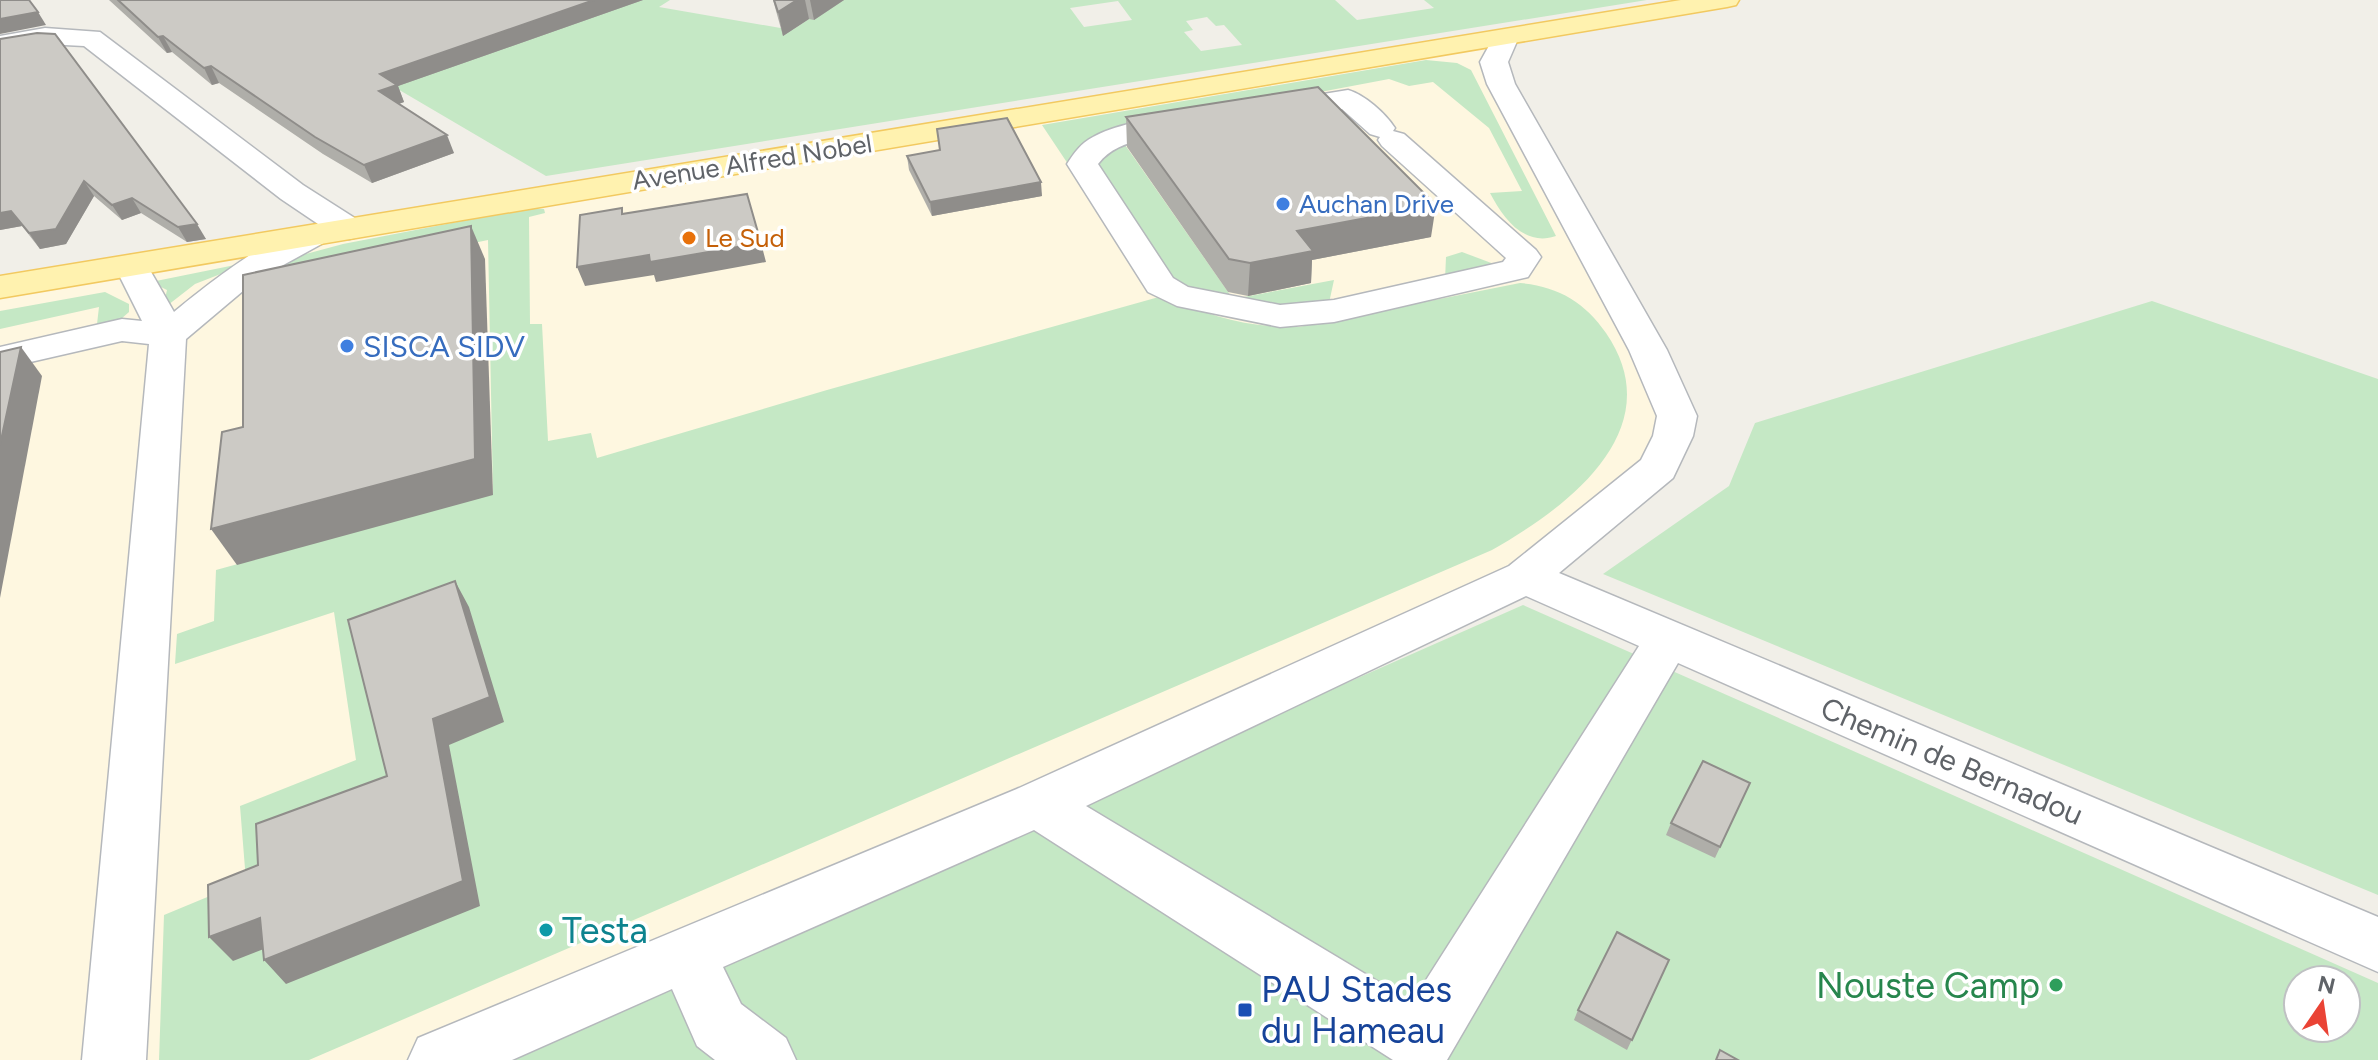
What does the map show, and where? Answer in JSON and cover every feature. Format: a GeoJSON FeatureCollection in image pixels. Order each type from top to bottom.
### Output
{"type":"FeatureCollection","features":[{"type":"Feature","properties":{"kind":"main road","name":"Avenue Alfred Nobel"},"geometry":{"type":"LineString","coordinates":[[0,287],[1727,0]]}},
{"type":"Feature","properties":{"kind":"street"},"geometry":{"type":"LineString","coordinates":[[0,44],[45,36],[91,38],[292,192],[349,229]]}},
{"type":"Feature","properties":{"kind":"street"},"geometry":{"type":"LineString","coordinates":[[1505,39],[1494,62],[1559,256]]}},
{"type":"Feature","properties":{"kind":"street"},"geometry":{"type":"LineString","coordinates":[[440,1060],[1038,804],[1525,577],[1658,468],[1673,436],[1677,416],[1648,350],[1559,256],[1487,220],[1461,202],[1348,99],[1108,138],[1091,149],[1082,164],[1160,285],[1177,295],[1280,316],[1334,311],[1516,270],[1559,256]]}},
{"type":"Feature","properties":{"kind":"street"},"geometry":{"type":"LineString","coordinates":[[0,358],[122,330],[168,335],[244,273],[315,234]]}},
{"type":"Feature","properties":{"kind":"street"},"geometry":{"type":"LineString","coordinates":[[114,1060],[168,335],[131,265]]}},
{"type":"Feature","properties":{"kind":"street"},"geometry":{"type":"LineString","coordinates":[[206,307],[283,291]]}},
{"type":"Feature","properties":{"kind":"street","name":"Chemin de Bernadou"},"geometry":{"type":"LineString","coordinates":[[1525,577],[2378,945]]}},
{"type":"Feature","properties":{"kind":"street"},"geometry":{"type":"LineString","coordinates":[[1038,804],[1422,1043],[1668,639]]}},
{"type":"Feature","properties":{"kind":"street"},"geometry":{"type":"LineString","coordinates":[[687,956],[719,1025],[764,1060]]}},
{"type":"Feature","properties":{"kind":"shaded area"},"geometry":{"type":"Polygon","coordinates":[[[1505,39],[1494,62],[1673,436],[1525,577],[440,1060],[0,1060],[0,287],[1505,39]]]}},
{"type":"Feature","properties":{"kind":"green space"},"geometry":{"type":"Polygon","coordinates":[[[585,0],[670,0],[659,7],[792,30],[809,19],[809,0],[1335,0],[1357,20],[1434,8],[1424,0],[1647,0],[546,176],[350,61],[585,0]],[[1118,1],[1070,8],[1084,27],[1132,20],[1118,1]],[[1207,17],[1186,21],[1193,30],[1184,32],[1201,51],[1242,45],[1224,25],[1216,26],[1207,17]]]}},
{"type":"Feature","properties":{"kind":"green space"},"geometry":{"type":"Polygon","coordinates":[[[1426,60],[1457,63],[1471,70],[1556,236],[1545,238],[1524,234],[1501,212],[1490,193],[1522,191],[1489,128],[1433,82],[1409,86],[1389,79],[1113,131],[1072,170],[1042,125],[1426,60]]]}},
{"type":"Feature","properties":{"kind":"green space"},"geometry":{"type":"Polygon","coordinates":[[[1123,142],[1233,299],[1176,284],[1095,159],[1123,142]]]}},
{"type":"Feature","properties":{"kind":"green space"},"geometry":{"type":"Polygon","coordinates":[[[529,208],[544,209],[545,213],[529,217],[530,324],[542,324],[548,441],[591,433],[597,458],[1166,295],[1230,320],[1263,326],[1299,327],[1520,283],[1533,285],[1569,298],[1598,322],[1623,368],[1627,401],[1619,433],[1602,461],[1579,488],[1551,511],[1492,550],[309,1060],[159,1060],[164,915],[246,881],[240,806],[356,760],[334,612],[175,664],[177,634],[214,621],[216,570],[493,494],[488,240],[287,282],[259,283],[291,258],[343,244],[529,208]]]}},
{"type":"Feature","properties":{"kind":"green space"},"geometry":{"type":"Polygon","coordinates":[[[1462,252],[1495,267],[1445,280],[1446,257],[1462,252]]]}},
{"type":"Feature","properties":{"kind":"green space"},"geometry":{"type":"Polygon","coordinates":[[[235,265],[236,268],[195,284],[168,305],[164,303],[167,290],[151,282],[235,265]]]}},
{"type":"Feature","properties":{"kind":"green space"},"geometry":{"type":"Polygon","coordinates":[[[1334,280],[1329,303],[1282,306],[1233,299],[1334,280]]]}},
{"type":"Feature","properties":{"kind":"green space"},"geometry":{"type":"Polygon","coordinates":[[[105,292],[129,304],[129,312],[121,319],[97,324],[99,307],[0,329],[0,311],[105,292]]]}},
{"type":"Feature","properties":{"kind":"green space"},"geometry":{"type":"Polygon","coordinates":[[[2152,301],[2378,379],[2378,895],[1603,574],[1729,486],[1755,423],[2152,301]]]}},
{"type":"Feature","properties":{"kind":"green space"},"geometry":{"type":"Polygon","coordinates":[[[1523,605],[2335,964],[2282,964],[2282,1044],[2362,1044],[2362,976],[2378,983],[2378,1060],[494,1060],[1523,605]]]}},
{"type":"Feature","properties":{"kind":"building"},"geometry":{"type":"Polygon","coordinates":[[[0,0],[29,0],[38,12],[0,19],[0,0]]]}},
{"type":"Feature","properties":{"kind":"building"},"geometry":{"type":"Polygon","coordinates":[[[118,0],[594,0],[380,74],[397,85],[379,91],[447,135],[364,165],[315,137],[211,66],[204,68],[163,36],[158,37],[118,0]]]}},
{"type":"Feature","properties":{"kind":"building"},"geometry":{"type":"Polygon","coordinates":[[[774,0],[797,0],[778,12],[774,0]]]}},
{"type":"Feature","properties":{"kind":"building"},"geometry":{"type":"Polygon","coordinates":[[[37,33],[55,34],[197,224],[178,227],[132,198],[112,205],[84,181],[56,229],[29,233],[11,211],[0,213],[0,39],[37,33]]]}},
{"type":"Feature","properties":{"kind":"building"},"geometry":{"type":"Polygon","coordinates":[[[1318,87],[1436,205],[1297,231],[1313,251],[1250,263],[1229,259],[1126,117],[1318,87]]]}},
{"type":"Feature","properties":{"kind":"building"},"geometry":{"type":"Polygon","coordinates":[[[1007,118],[1041,182],[930,202],[907,156],[940,150],[937,129],[1007,118]]]}},
{"type":"Feature","properties":{"kind":"building"},"geometry":{"type":"Polygon","coordinates":[[[747,194],[761,243],[650,262],[649,255],[577,267],[580,215],[622,208],[622,214],[747,194]]]}},
{"type":"Feature","properties":{"kind":"building"},"geometry":{"type":"Polygon","coordinates":[[[471,226],[475,459],[211,529],[222,432],[243,427],[243,275],[471,226]]]}},
{"type":"Feature","properties":{"kind":"building"},"geometry":{"type":"Polygon","coordinates":[[[21,347],[0,445],[0,352],[21,347]]]}},
{"type":"Feature","properties":{"kind":"building"},"geometry":{"type":"Polygon","coordinates":[[[455,581],[490,697],[433,719],[463,881],[264,960],[260,918],[209,937],[208,885],[258,865],[256,824],[387,776],[348,620],[455,581]]]}},
{"type":"Feature","properties":{"kind":"building"},"geometry":{"type":"Polygon","coordinates":[[[1703,761],[1750,783],[1720,847],[1671,823],[1703,761]]]}},
{"type":"Feature","properties":{"kind":"building"},"geometry":{"type":"Polygon","coordinates":[[[1617,932],[1669,960],[1632,1040],[1578,1010],[1617,932]]]}},
{"type":"Feature","properties":{"kind":"building"},"geometry":{"type":"Polygon","coordinates":[[[1720,1050],[1738,1060],[1716,1060],[1720,1050]]]}},
{"type":"Feature","properties":{"kind":"place","name":"Auchan Drive"},"geometry":{"type":"Point","coordinates":[1283,204]}},
{"type":"Feature","properties":{"kind":"place","name":"Le Sud"},"geometry":{"type":"Point","coordinates":[689,238]}},
{"type":"Feature","properties":{"kind":"place","name":"SISCA SIDV"},"geometry":{"type":"Point","coordinates":[347,346]}},
{"type":"Feature","properties":{"kind":"place","name":"Testa"},"geometry":{"type":"Point","coordinates":[546,930]}},
{"type":"Feature","properties":{"kind":"place","name":"Nouste Camp"},"geometry":{"type":"Point","coordinates":[2056,985]}},
{"type":"Feature","properties":{"kind":"place","name":"PAU Stades du Hameau"},"geometry":{"type":"Point","coordinates":[1245,1010]}}]}
